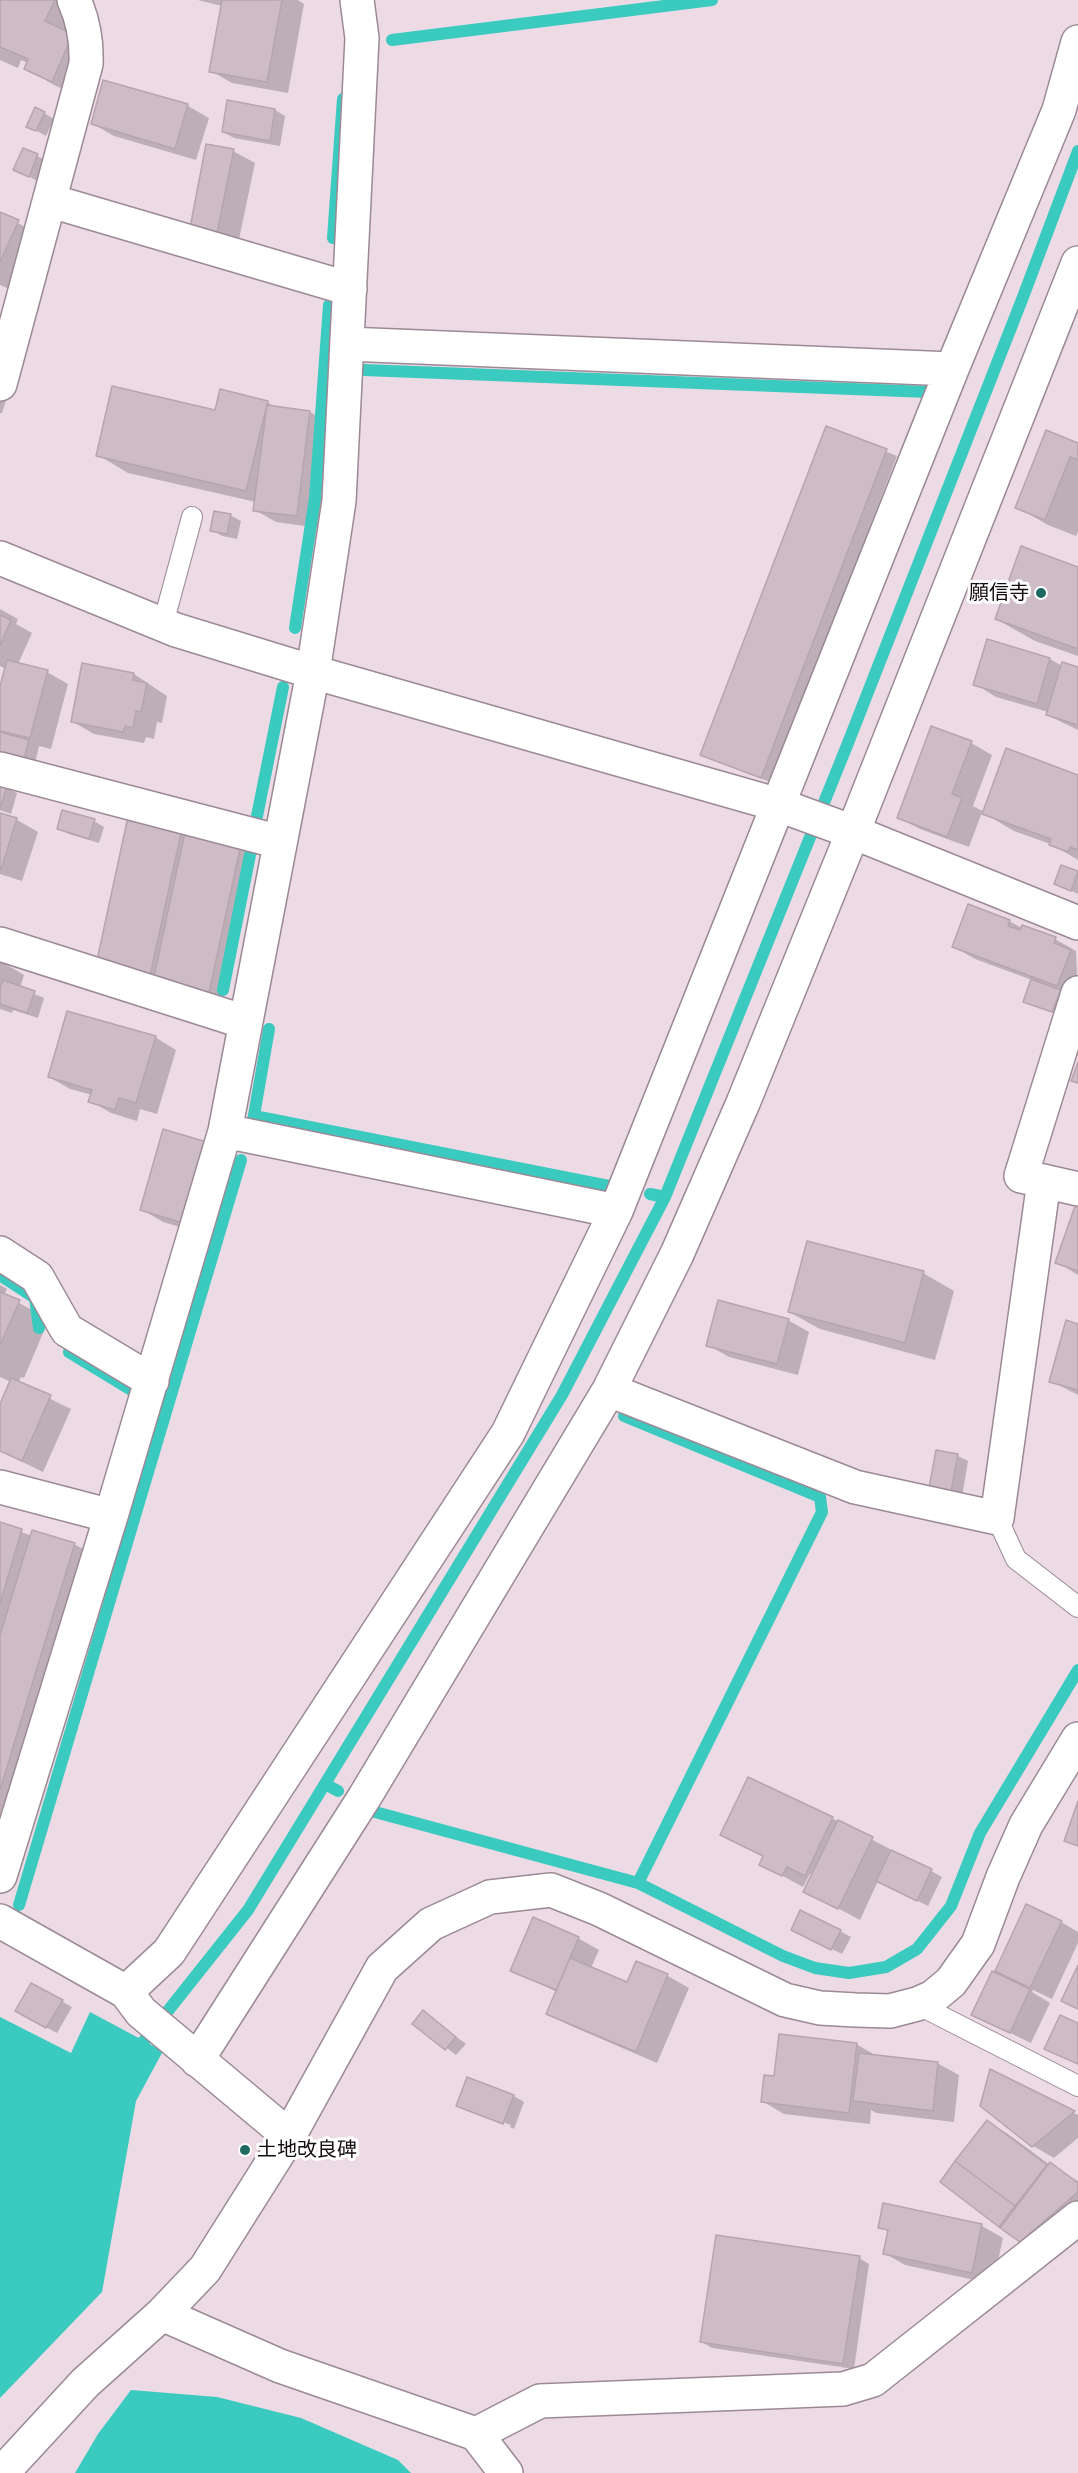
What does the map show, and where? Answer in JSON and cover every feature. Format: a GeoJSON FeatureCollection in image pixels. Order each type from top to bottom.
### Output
{"type":"FeatureCollection","features":[{"type":"Feature","properties":{"kind":"street"},"geometry":{"type":"LineString","coordinates":[[0,384],[86,64],[87,40],[81,15],[74,0]]}},
{"type":"Feature","properties":{"kind":"street"},"geometry":{"type":"LineString","coordinates":[[0,1876],[152,1382],[225,1131],[313,672],[339,501],[362,38],[357,0]]}},
{"type":"Feature","properties":{"kind":"street"},"geometry":{"type":"LineString","coordinates":[[133,2002],[169,1952],[508,1433],[616,1211],[784,807],[952,369],[1059,110],[1078,42]]}},
{"type":"Feature","properties":{"kind":"street"},"geometry":{"type":"LineString","coordinates":[[51,201],[350,289]]}},
{"type":"Feature","properties":{"kind":"street"},"geometry":{"type":"LineString","coordinates":[[191,2055],[364,1798],[609,1390],[682,1243],[743,1103],[847,830],[1078,263]]}},
{"type":"Feature","properties":{"kind":"street"},"geometry":{"type":"LineString","coordinates":[[347,344],[952,369]]}},
{"type":"Feature","properties":{"kind":"street"},"geometry":{"type":"LineString","coordinates":[[0,558],[163,624],[313,672],[784,807],[1078,923]]}},
{"type":"Feature","properties":{"kind":"street"},"geometry":{"type":"LineString","coordinates":[[0,769],[280,842]]}},
{"type":"Feature","properties":{"kind":"street"},"geometry":{"type":"LineString","coordinates":[[0,944],[245,1022]]}},
{"type":"Feature","properties":{"kind":"street"},"geometry":{"type":"LineString","coordinates":[[1078,993],[1021,1176],[1078,1189]]}},
{"type":"Feature","properties":{"kind":"street"},"geometry":{"type":"LineString","coordinates":[[225,1131],[616,1211]]}},
{"type":"Feature","properties":{"kind":"street"},"geometry":{"type":"LineString","coordinates":[[609,1390],[855,1487],[997,1518],[1044,1181]]}},
{"type":"Feature","properties":{"kind":"street"},"geometry":{"type":"LineString","coordinates":[[0,1253],[37,1277],[67,1330],[152,1382]]}},
{"type":"Feature","properties":{"kind":"street"},"geometry":{"type":"LineString","coordinates":[[0,1487],[111,1516]]}},
{"type":"Feature","properties":{"kind":"street"},"geometry":{"type":"LineString","coordinates":[[2,2473],[84,2384],[162,2314],[205,2269],[289,2136],[382,1968],[431,1924],[490,1898],[551,1890],[598,1909],[785,2000],[820,2008],[856,2010],[890,2011],[917,2004],[933,1997],[951,1982],[978,1944],[1003,1876],[1026,1826],[1078,1739]]}},
{"type":"Feature","properties":{"kind":"street"},"geometry":{"type":"LineString","coordinates":[[0,1921],[133,2002],[191,2055],[289,2136]]}},
{"type":"Feature","properties":{"kind":"street"},"geometry":{"type":"LineString","coordinates":[[476,2434],[540,2401],[843,2389],[873,2380],[1078,2218]]}},
{"type":"Feature","properties":{"kind":"street"},"geometry":{"type":"LineString","coordinates":[[162,2314],[280,2366],[476,2434],[506,2473]]}},
{"type":"Feature","properties":{"kind":"lane"},"geometry":{"type":"LineString","coordinates":[[163,624],[192,517]]}},
{"type":"Feature","properties":{"kind":"lane"},"geometry":{"type":"LineString","coordinates":[[997,1518],[1016,1559],[1078,1607]]}},
{"type":"Feature","properties":{"kind":"lane"},"geometry":{"type":"LineString","coordinates":[[917,2004],[1078,2086]]}},
{"type":"Feature","properties":{"kind":"shaded area"},"geometry":{"type":"Polygon","coordinates":[[[90,2012],[163,2051],[136,2101],[102,2292],[0,2398],[0,2017],[71,2053],[90,2012]]]}},
{"type":"Feature","properties":{"kind":"shaded area"},"geometry":{"type":"Polygon","coordinates":[[[131,2390],[217,2397],[301,2418],[398,2460],[411,2473],[75,2473],[98,2434],[131,2390]]]}},
{"type":"Feature","properties":{"kind":"building"},"geometry":{"type":"Polygon","coordinates":[[[0,0],[55,0],[45,21],[73,34],[52,82],[24,69],[28,59],[0,47],[0,0]]]}},
{"type":"Feature","properties":{"kind":"building"},"geometry":{"type":"Polygon","coordinates":[[[222,0],[282,0],[267,82],[209,72],[222,0]]]}},
{"type":"Feature","properties":{"kind":"building"},"geometry":{"type":"Polygon","coordinates":[[[103,80],[188,104],[175,149],[91,124],[103,80]]]}},
{"type":"Feature","properties":{"kind":"building"},"geometry":{"type":"Polygon","coordinates":[[[227,100],[275,109],[270,141],[222,132],[227,100]]]}},
{"type":"Feature","properties":{"kind":"building"},"geometry":{"type":"Polygon","coordinates":[[[35,107],[45,112],[36,131],[26,127],[35,107]]]}},
{"type":"Feature","properties":{"kind":"building"},"geometry":{"type":"Polygon","coordinates":[[[206,144],[234,149],[217,233],[190,228],[206,144]]]}},
{"type":"Feature","properties":{"kind":"building"},"geometry":{"type":"Polygon","coordinates":[[[23,148],[38,154],[29,177],[13,170],[23,148]]]}},
{"type":"Feature","properties":{"kind":"building"},"geometry":{"type":"Polygon","coordinates":[[[0,212],[19,220],[0,262],[0,212]]]}},
{"type":"Feature","properties":{"kind":"building"},"geometry":{"type":"Polygon","coordinates":[[[112,386],[215,410],[220,389],[268,401],[246,491],[96,456],[112,386]]]}},
{"type":"Feature","properties":{"kind":"building"},"geometry":{"type":"Polygon","coordinates":[[[267,405],[310,411],[297,516],[253,511],[267,405]]]}},
{"type":"Feature","properties":{"kind":"building"},"geometry":{"type":"Polygon","coordinates":[[[826,426],[887,449],[761,778],[700,755],[826,426]]]}},
{"type":"Feature","properties":{"kind":"building"},"geometry":{"type":"Polygon","coordinates":[[[1046,430],[1078,443],[1078,460],[1070,457],[1045,520],[1015,508],[1046,430]]]}},
{"type":"Feature","properties":{"kind":"building"},"geometry":{"type":"Polygon","coordinates":[[[214,511],[231,514],[227,534],[210,531],[214,511]]]}},
{"type":"Feature","properties":{"kind":"building","name":"願信寺"},"geometry":{"type":"Polygon","coordinates":[[[1021,546],[1078,567],[1078,649],[995,619],[1021,546]]]}},
{"type":"Feature","properties":{"kind":"building"},"geometry":{"type":"Polygon","coordinates":[[[0,615],[11,620],[0,646],[0,615]]]}},
{"type":"Feature","properties":{"kind":"building"},"geometry":{"type":"Polygon","coordinates":[[[987,639],[1050,658],[1037,704],[973,685],[987,639]]]}},
{"type":"Feature","properties":{"kind":"building"},"geometry":{"type":"Polygon","coordinates":[[[7,660],[48,670],[30,738],[0,731],[0,686],[7,660]]]}},
{"type":"Feature","properties":{"kind":"building"},"geometry":{"type":"Polygon","coordinates":[[[1062,662],[1078,667],[1078,725],[1046,715],[1062,662]]]}},
{"type":"Feature","properties":{"kind":"building"},"geometry":{"type":"Polygon","coordinates":[[[82,663],[134,673],[133,680],[147,683],[141,712],[136,711],[133,728],[125,726],[123,732],[71,722],[82,663]]]}},
{"type":"Feature","properties":{"kind":"building"},"geometry":{"type":"Polygon","coordinates":[[[931,726],[972,741],[952,794],[962,798],[947,837],[897,818],[931,726]]]}},
{"type":"Feature","properties":{"kind":"building"},"geometry":{"type":"Polygon","coordinates":[[[0,732],[29,740],[22,767],[0,761],[0,732]]]}},
{"type":"Feature","properties":{"kind":"building"},"geometry":{"type":"Polygon","coordinates":[[[1006,748],[1078,775],[1078,850],[1070,847],[1068,852],[1049,845],[1051,839],[982,814],[1006,748]]]}},
{"type":"Feature","properties":{"kind":"building"},"geometry":{"type":"Polygon","coordinates":[[[0,784],[7,786],[0,809],[0,784]]]}},
{"type":"Feature","properties":{"kind":"building"},"geometry":{"type":"Polygon","coordinates":[[[62,810],[95,819],[89,839],[57,829],[62,810]]]}},
{"type":"Feature","properties":{"kind":"building"},"geometry":{"type":"Polygon","coordinates":[[[129,812],[183,824],[150,976],[96,965],[129,812]]]}},
{"type":"Feature","properties":{"kind":"building"},"geometry":{"type":"Polygon","coordinates":[[[0,813],[17,818],[1,870],[0,869],[0,813]]]}},
{"type":"Feature","properties":{"kind":"building"},"geometry":{"type":"Polygon","coordinates":[[[185,832],[241,844],[209,993],[153,981],[185,832]]]}},
{"type":"Feature","properties":{"kind":"building"},"geometry":{"type":"Polygon","coordinates":[[[1061,865],[1078,871],[1071,891],[1054,884],[1061,865]]]}},
{"type":"Feature","properties":{"kind":"building"},"geometry":{"type":"Polygon","coordinates":[[[968,904],[1010,920],[1008,926],[1020,930],[1022,925],[1056,937],[1054,943],[1071,950],[1057,986],[952,947],[968,904]]]}},
{"type":"Feature","properties":{"kind":"building"},"geometry":{"type":"Polygon","coordinates":[[[1031,979],[1061,990],[1052,1012],[1023,1002],[1031,979]]]}},
{"type":"Feature","properties":{"kind":"building"},"geometry":{"type":"Polygon","coordinates":[[[3,980],[35,991],[27,1013],[0,1004],[0,989],[3,980]]]}},
{"type":"Feature","properties":{"kind":"building"},"geometry":{"type":"Polygon","coordinates":[[[67,1011],[156,1036],[136,1103],[119,1098],[115,1110],[88,1102],[92,1090],[48,1077],[67,1011]]]}},
{"type":"Feature","properties":{"kind":"building"},"geometry":{"type":"Polygon","coordinates":[[[1078,1062],[1078,1083],[1071,1081],[1078,1062]]]}},
{"type":"Feature","properties":{"kind":"building"},"geometry":{"type":"Polygon","coordinates":[[[163,1129],[210,1143],[186,1224],[140,1210],[163,1129]]]}},
{"type":"Feature","properties":{"kind":"building"},"geometry":{"type":"Polygon","coordinates":[[[1075,1206],[1078,1207],[1078,1271],[1055,1263],[1075,1206]]]}},
{"type":"Feature","properties":{"kind":"building"},"geometry":{"type":"Polygon","coordinates":[[[807,1241],[924,1271],[905,1343],[788,1312],[807,1241]]]}},
{"type":"Feature","properties":{"kind":"building"},"geometry":{"type":"Polygon","coordinates":[[[0,1292],[20,1300],[0,1345],[0,1292]]]}},
{"type":"Feature","properties":{"kind":"building"},"geometry":{"type":"Polygon","coordinates":[[[718,1300],[789,1319],[777,1364],[706,1346],[718,1300]]]}},
{"type":"Feature","properties":{"kind":"building"},"geometry":{"type":"Polygon","coordinates":[[[1066,1320],[1078,1324],[1078,1390],[1049,1382],[1066,1320]]]}},
{"type":"Feature","properties":{"kind":"building"},"geometry":{"type":"Polygon","coordinates":[[[11,1378],[51,1395],[22,1461],[0,1451],[0,1404],[11,1378]]]}},
{"type":"Feature","properties":{"kind":"building"},"geometry":{"type":"Polygon","coordinates":[[[936,1450],[958,1454],[951,1492],[929,1488],[936,1450]]]}},
{"type":"Feature","properties":{"kind":"building"},"geometry":{"type":"Polygon","coordinates":[[[0,1522],[22,1529],[0,1604],[0,1522]]]}},
{"type":"Feature","properties":{"kind":"building"},"geometry":{"type":"Polygon","coordinates":[[[32,1530],[75,1543],[0,1790],[0,1635],[32,1530]]]}},
{"type":"Feature","properties":{"kind":"building"},"geometry":{"type":"Polygon","coordinates":[[[748,1777],[833,1817],[805,1876],[787,1867],[782,1876],[759,1865],[763,1856],[720,1835],[748,1777]]]}},
{"type":"Feature","properties":{"kind":"building"},"geometry":{"type":"Polygon","coordinates":[[[1078,1801],[1078,1846],[1064,1841],[1078,1801]]]}},
{"type":"Feature","properties":{"kind":"building"},"geometry":{"type":"Polygon","coordinates":[[[838,1820],[873,1837],[838,1909],[803,1892],[838,1820]]]}},
{"type":"Feature","properties":{"kind":"building"},"geometry":{"type":"Polygon","coordinates":[[[891,1850],[932,1869],[917,1901],[876,1881],[891,1850]]]}},
{"type":"Feature","properties":{"kind":"building"},"geometry":{"type":"Polygon","coordinates":[[[1026,1904],[1062,1921],[1030,1988],[995,1971],[1026,1904]]]}},
{"type":"Feature","properties":{"kind":"building"},"geometry":{"type":"Polygon","coordinates":[[[800,1910],[841,1930],[831,1950],[791,1930],[800,1910]]]}},
{"type":"Feature","properties":{"kind":"building"},"geometry":{"type":"Polygon","coordinates":[[[533,1917],[579,1937],[556,1990],[510,1971],[533,1917]]]}},
{"type":"Feature","properties":{"kind":"building"},"geometry":{"type":"Polygon","coordinates":[[[570,1958],[627,1982],[636,1961],[668,1974],[636,2052],[546,2014],[570,1958]]]}},
{"type":"Feature","properties":{"kind":"building"},"geometry":{"type":"Polygon","coordinates":[[[1078,1965],[1078,2009],[1061,2001],[1078,1965]]]}},
{"type":"Feature","properties":{"kind":"building"},"geometry":{"type":"Polygon","coordinates":[[[992,1971],[1030,1989],[1010,2033],[971,2015],[992,1971]]]}},
{"type":"Feature","properties":{"kind":"building"},"geometry":{"type":"Polygon","coordinates":[[[31,1983],[63,2000],[46,2028],[15,2011],[31,1983]]]}},
{"type":"Feature","properties":{"kind":"building"},"geometry":{"type":"Polygon","coordinates":[[[423,2010],[456,2037],[445,2050],[412,2024],[423,2010]]]}},
{"type":"Feature","properties":{"kind":"building"},"geometry":{"type":"Polygon","coordinates":[[[1060,2015],[1078,2023],[1078,2064],[1044,2049],[1060,2015]]]}},
{"type":"Feature","properties":{"kind":"building"},"geometry":{"type":"Polygon","coordinates":[[[779,2034],[857,2043],[849,2113],[761,2102],[764,2075],[774,2076],[779,2034]]]}},
{"type":"Feature","properties":{"kind":"building"},"geometry":{"type":"Polygon","coordinates":[[[859,2053],[938,2062],[933,2111],[853,2101],[859,2053]]]}},
{"type":"Feature","properties":{"kind":"building"},"geometry":{"type":"Polygon","coordinates":[[[990,2069],[1075,2111],[1032,2147],[980,2106],[990,2069]]]}},
{"type":"Feature","properties":{"kind":"building"},"geometry":{"type":"Polygon","coordinates":[[[467,2077],[514,2095],[503,2124],[456,2106],[467,2077]]]}},
{"type":"Feature","properties":{"kind":"building"},"geometry":{"type":"Polygon","coordinates":[[[987,2120],[1047,2165],[1015,2206],[955,2161],[987,2120]]]}},
{"type":"Feature","properties":{"kind":"building"},"geometry":{"type":"Polygon","coordinates":[[[955,2161],[1015,2206],[999,2227],[940,2182],[955,2161]]]}},
{"type":"Feature","properties":{"kind":"building"},"geometry":{"type":"Polygon","coordinates":[[[1050,2162],[1078,2183],[1078,2192],[1020,2242],[1000,2228],[1050,2162]]]}},
{"type":"Feature","properties":{"kind":"building"},"geometry":{"type":"Polygon","coordinates":[[[883,2203],[982,2224],[972,2273],[883,2254],[888,2230],[878,2228],[883,2203]]]}},
{"type":"Feature","properties":{"kind":"building"},"geometry":{"type":"Polygon","coordinates":[[[716,2235],[860,2256],[843,2364],[700,2342],[716,2235]]]}},
{"type":"Feature","properties":{"kind":"waterway"},"geometry":{"type":"LineString","coordinates":[[392,40],[712,0]]}},
{"type":"Feature","properties":{"kind":"waterway"},"geometry":{"type":"LineString","coordinates":[[333,238],[343,99]]}},
{"type":"Feature","properties":{"kind":"waterway"},"geometry":{"type":"LineString","coordinates":[[133,2050],[144,2041],[248,1910],[562,1395],[665,1197],[848,743],[1078,151]]}},
{"type":"Feature","properties":{"kind":"waterway"},"geometry":{"type":"LineString","coordinates":[[295,628],[315,498],[329,305]]}},
{"type":"Feature","properties":{"kind":"waterway"},"geometry":{"type":"LineString","coordinates":[[364,370],[929,392]]}},
{"type":"Feature","properties":{"kind":"waterway"},"geometry":{"type":"LineString","coordinates":[[255,826],[283,687]]}},
{"type":"Feature","properties":{"kind":"waterway"},"geometry":{"type":"LineString","coordinates":[[223,990],[252,845]]}},
{"type":"Feature","properties":{"kind":"waterway"},"geometry":{"type":"LineString","coordinates":[[253,1121],[269,1029]]}},
{"type":"Feature","properties":{"kind":"waterway"},"geometry":{"type":"LineString","coordinates":[[254,1116],[614,1187]]}},
{"type":"Feature","properties":{"kind":"waterway"},"geometry":{"type":"LineString","coordinates":[[19,1905],[241,1160]]}},
{"type":"Feature","properties":{"kind":"waterway"},"geometry":{"type":"LineString","coordinates":[[650,1194],[665,1197]]}},
{"type":"Feature","properties":{"kind":"waterway"},"geometry":{"type":"LineString","coordinates":[[0,1275],[35,1298],[39,1328]]}},
{"type":"Feature","properties":{"kind":"waterway"},"geometry":{"type":"LineString","coordinates":[[69,1352],[130,1389]]}},
{"type":"Feature","properties":{"kind":"waterway"},"geometry":{"type":"LineString","coordinates":[[624,1416],[820,1497],[822,1512],[638,1883]]}},
{"type":"Feature","properties":{"kind":"waterway"},"geometry":{"type":"LineString","coordinates":[[375,1812],[638,1883],[783,1956],[815,1968],[849,1973],[886,1967],[917,1949],[951,1906],[980,1833],[1078,1670]]}},
{"type":"Feature","properties":{"kind":"waterway"},"geometry":{"type":"LineString","coordinates":[[325,1784],[338,1791]]}},
{"type":"Feature","properties":{"kind":"place","name":"願信寺"},"geometry":{"type":"Point","coordinates":[1041,593]}},
{"type":"Feature","properties":{"kind":"place","name":"土地改良碑"},"geometry":{"type":"Point","coordinates":[245,2150]}}]}
